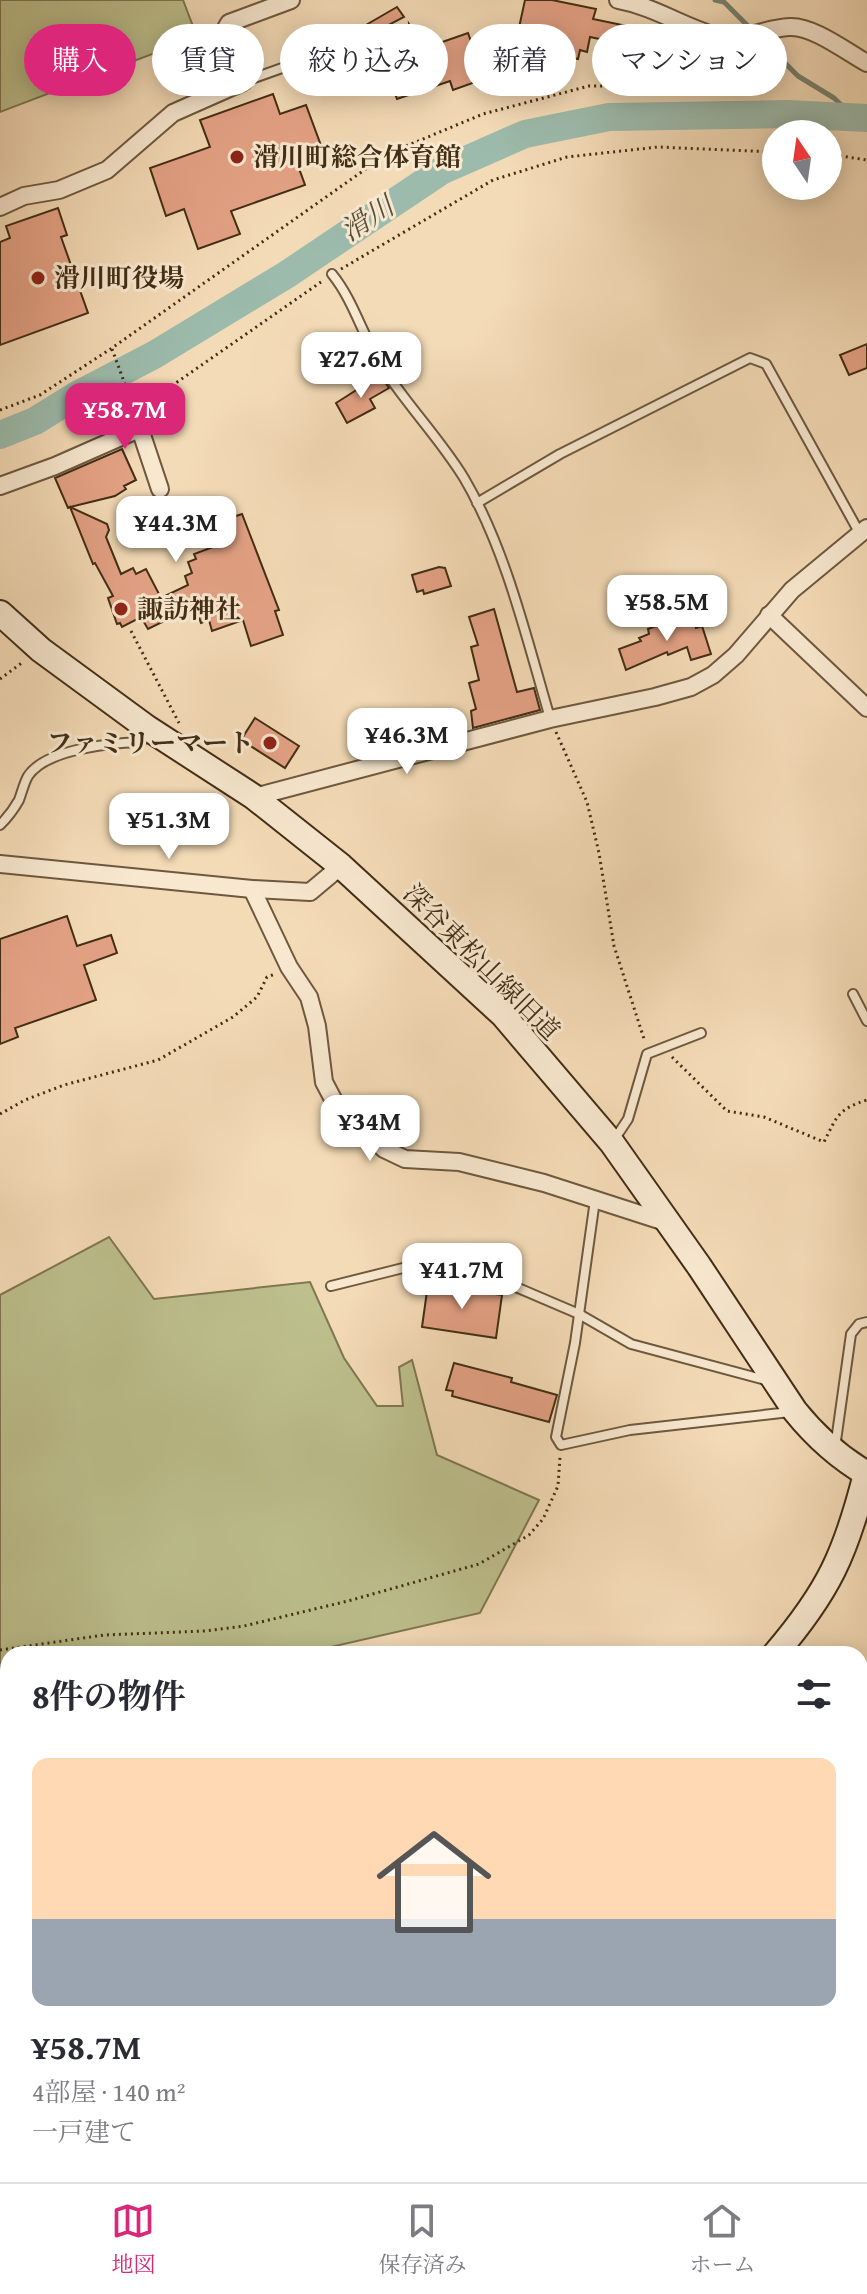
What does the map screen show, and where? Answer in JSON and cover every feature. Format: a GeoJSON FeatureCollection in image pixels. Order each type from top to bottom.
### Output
{"type":"FeatureCollection","features":[{"type":"Feature","properties":{"kind":"street"},"geometry":{"type":"LineString","coordinates":[[228,24],[291,0]]}},
{"type":"Feature","properties":{"kind":"street"},"geometry":{"type":"LineString","coordinates":[[618,0],[662,12],[688,24]]}},
{"type":"Feature","properties":{"kind":"street"},"geometry":{"type":"LineString","coordinates":[[787,27],[809,30],[867,63]]}},
{"type":"Feature","properties":{"kind":"street"},"geometry":{"type":"LineString","coordinates":[[0,207],[24,196],[59,190],[107,170],[173,113],[211,96]]}},
{"type":"Feature","properties":{"kind":"street"},"geometry":{"type":"LineString","coordinates":[[132,407],[160,489]]}},
{"type":"Feature","properties":{"kind":"street"},"geometry":{"type":"LineString","coordinates":[[0,486],[139,429]]}},
{"type":"Feature","properties":{"kind":"street"},"geometry":{"type":"LineString","coordinates":[[254,797],[550,719],[691,687],[713,675],[736,655],[792,590],[863,530]]}},
{"type":"Feature","properties":{"kind":"street","name":"深谷東松山線旧道"},"geometry":{"type":"LineString","coordinates":[[0,613],[41,650],[149,729],[254,797],[341,866],[503,1015],[612,1143],[812,1433],[834,1453],[866,1474]]}},
{"type":"Feature","properties":{"kind":"street"},"geometry":{"type":"LineString","coordinates":[[769,615],[867,708]]}},
{"type":"Feature","properties":{"kind":"street"},"geometry":{"type":"LineString","coordinates":[[0,864],[310,892],[341,866]]}},
{"type":"Feature","properties":{"kind":"street"},"geometry":{"type":"LineString","coordinates":[[252,889],[289,967],[309,997],[317,1026],[324,1082],[334,1101],[384,1149],[405,1159],[459,1162],[544,1183],[668,1223]]}},
{"type":"Feature","properties":{"kind":"street"},"geometry":{"type":"LineString","coordinates":[[782,1646],[807,1615],[833,1575],[852,1527],[866,1474]]}},
{"type":"Feature","properties":{"kind":"lane"},"geometry":{"type":"LineString","coordinates":[[332,274],[347,293],[378,359],[463,476],[477,503],[514,595],[550,719]]}},
{"type":"Feature","properties":{"kind":"lane"},"geometry":{"type":"LineString","coordinates":[[477,503],[560,454],[643,415],[750,358],[766,364],[863,530]]}},
{"type":"Feature","properties":{"kind":"lane"},"geometry":{"type":"LineString","coordinates":[[0,825],[17,804],[26,779],[37,765],[72,752],[114,743],[141,742],[149,729]]}},
{"type":"Feature","properties":{"kind":"lane"},"geometry":{"type":"LineString","coordinates":[[853,994],[867,1021]]}},
{"type":"Feature","properties":{"kind":"lane"},"geometry":{"type":"LineString","coordinates":[[612,1143],[628,1119],[647,1054],[701,1033]]}},
{"type":"Feature","properties":{"kind":"lane"},"geometry":{"type":"LineString","coordinates":[[595,1200],[579,1314],[556,1437],[561,1445],[630,1430],[795,1411]]}},
{"type":"Feature","properties":{"kind":"lane"},"geometry":{"type":"LineString","coordinates":[[331,1286],[403,1268],[441,1265],[469,1267],[579,1314],[631,1344],[775,1383]]}},
{"type":"Feature","properties":{"kind":"lane"},"geometry":{"type":"LineString","coordinates":[[834,1453],[851,1334],[859,1324],[867,1322]]}},
{"type":"Feature","properties":{"kind":"path"},"geometry":{"type":"LineString","coordinates":[[0,410],[40,395],[112,348],[387,154],[483,114],[592,86]]}},
{"type":"Feature","properties":{"kind":"path"},"geometry":{"type":"LineString","coordinates":[[112,348],[132,407],[332,274],[493,180],[567,157],[658,147],[762,151]]}},
{"type":"Feature","properties":{"kind":"path"},"geometry":{"type":"LineString","coordinates":[[842,156],[867,160]]}},
{"type":"Feature","properties":{"kind":"path"},"geometry":{"type":"LineString","coordinates":[[131,631],[179,722]]}},
{"type":"Feature","properties":{"kind":"path"},"geometry":{"type":"LineString","coordinates":[[0,679],[41,650]]}},
{"type":"Feature","properties":{"kind":"path"},"geometry":{"type":"LineString","coordinates":[[550,719],[587,802],[614,946],[644,1035],[647,1054]]}},
{"type":"Feature","properties":{"kind":"path"},"geometry":{"type":"LineString","coordinates":[[0,1114],[25,1100],[64,1085],[158,1060],[233,1017],[257,997],[267,977],[289,967]]}},
{"type":"Feature","properties":{"kind":"path"},"geometry":{"type":"LineString","coordinates":[[664,1048],[727,1111],[764,1117],[824,1142],[839,1113],[848,1106],[867,1100]]}},
{"type":"Feature","properties":{"kind":"path"},"geometry":{"type":"LineString","coordinates":[[28,1646],[104,1635],[205,1631],[244,1626],[479,1564],[529,1535],[543,1519],[558,1486],[561,1445]]}},
{"type":"Feature","properties":{"kind":"green space"},"geometry":{"type":"Polygon","coordinates":[[[0,0],[183,0],[192,24],[152,24],[152,54],[136,60],[136,24],[24,24],[24,96],[42,96],[0,112],[0,0]]]}},
{"type":"Feature","properties":{"kind":"green space"},"geometry":{"type":"Polygon","coordinates":[[[109,1237],[154,1299],[310,1282],[344,1358],[377,1406],[403,1406],[399,1367],[412,1360],[437,1455],[539,1500],[480,1613],[335,1646],[0,1646],[0,1295],[109,1237]]]}},
{"type":"Feature","properties":{"kind":"building"},"geometry":{"type":"Polygon","coordinates":[[[525,0],[552,0],[596,9],[593,19],[617,24],[592,24],[587,52],[580,50],[578,59],[576,24],[520,24],[525,0]]]}},
{"type":"Feature","properties":{"kind":"building"},"geometry":{"type":"Polygon","coordinates":[[[397,7],[404,17],[391,24],[368,24],[397,7]]]}},
{"type":"Feature","properties":{"kind":"building"},"geometry":{"type":"Polygon","coordinates":[[[464,34],[464,86],[453,90],[448,40],[464,34]]]}},
{"type":"Feature","properties":{"kind":"building","name":"滑川町総合体育館"},"geometry":{"type":"Polygon","coordinates":[[[273,94],[280,114],[306,105],[323,151],[296,160],[305,185],[231,211],[240,234],[198,249],[184,209],[166,216],[150,168],[210,147],[200,120],[273,94]]]}},
{"type":"Feature","properties":{"kind":"building","name":"滑川町役場"},"geometry":{"type":"Polygon","coordinates":[[[58,208],[67,235],[61,237],[88,313],[0,345],[0,242],[10,238],[6,226],[58,208]]]}},
{"type":"Feature","properties":{"kind":"building"},"geometry":{"type":"Polygon","coordinates":[[[867,344],[867,368],[849,375],[840,355],[867,344]]]}},
{"type":"Feature","properties":{"kind":"building"},"geometry":{"type":"Polygon","coordinates":[[[380,375],[389,388],[370,399],[375,408],[347,423],[336,403],[380,375]]]}},
{"type":"Feature","properties":{"kind":"building"},"geometry":{"type":"Polygon","coordinates":[[[122,449],[136,480],[124,486],[126,489],[115,496],[68,508],[55,478],[122,449]]]}},
{"type":"Feature","properties":{"kind":"building"},"geometry":{"type":"Polygon","coordinates":[[[70,507],[107,524],[109,530],[106,537],[121,574],[133,568],[136,574],[146,569],[161,598],[188,585],[185,576],[192,573],[188,562],[196,559],[194,554],[216,546],[209,525],[242,514],[279,610],[275,611],[283,635],[251,646],[243,620],[212,631],[209,620],[201,623],[195,606],[148,629],[141,617],[122,627],[120,623],[117,624],[108,598],[113,596],[93,564],[70,507]]]}},
{"type":"Feature","properties":{"kind":"building"},"geometry":{"type":"Polygon","coordinates":[[[445,568],[451,586],[424,594],[423,590],[417,592],[412,575],[445,568]]]}},
{"type":"Feature","properties":{"kind":"building"},"geometry":{"type":"Polygon","coordinates":[[[494,609],[517,692],[534,688],[540,710],[473,728],[471,711],[476,709],[469,683],[479,680],[471,647],[478,645],[469,617],[494,609]]]}},
{"type":"Feature","properties":{"kind":"building"},"geometry":{"type":"Polygon","coordinates":[[[693,617],[696,628],[702,626],[711,654],[691,660],[687,647],[626,670],[619,649],[641,641],[639,638],[649,634],[648,629],[693,617]]]}},
{"type":"Feature","properties":{"kind":"building","name":"ファミリーマート"},"geometry":{"type":"Polygon","coordinates":[[[255,718],[299,746],[285,768],[241,740],[255,718]]]}},
{"type":"Feature","properties":{"kind":"building"},"geometry":{"type":"Polygon","coordinates":[[[67,916],[77,946],[111,935],[117,953],[84,965],[96,1000],[15,1028],[18,1037],[0,1044],[0,939],[67,916]]]}},
{"type":"Feature","properties":{"kind":"building"},"geometry":{"type":"Polygon","coordinates":[[[428,1284],[502,1295],[496,1338],[422,1327],[428,1284]]]}},
{"type":"Feature","properties":{"kind":"building"},"geometry":{"type":"Polygon","coordinates":[[[454,1363],[512,1378],[511,1382],[557,1395],[549,1422],[452,1396],[453,1391],[446,1390],[454,1363]]]}},
{"type":"Feature","properties":{"kind":"waterway"},"geometry":{"type":"LineString","coordinates":[[715,0],[724,2],[798,76],[834,98],[853,116]]}},
{"type":"Feature","properties":{"kind":"waterway","name":"滑川"},"geometry":{"type":"LineString","coordinates":[[0,435],[35,421],[154,355],[286,275],[441,171],[525,134],[609,117],[787,114],[867,118]]}},
{"type":"Feature","properties":{"kind":"place","name":"滑川町総合体育館"},"geometry":{"type":"Point","coordinates":[237,157]}},
{"type":"Feature","properties":{"kind":"place","name":"滑川町役場"},"geometry":{"type":"Point","coordinates":[38,278]}},
{"type":"Feature","properties":{"kind":"place","name":"諏訪神社"},"geometry":{"type":"Point","coordinates":[121,609]}},
{"type":"Feature","properties":{"kind":"place","name":"ファミリーマート"},"geometry":{"type":"Point","coordinates":[270,743]}}]}
